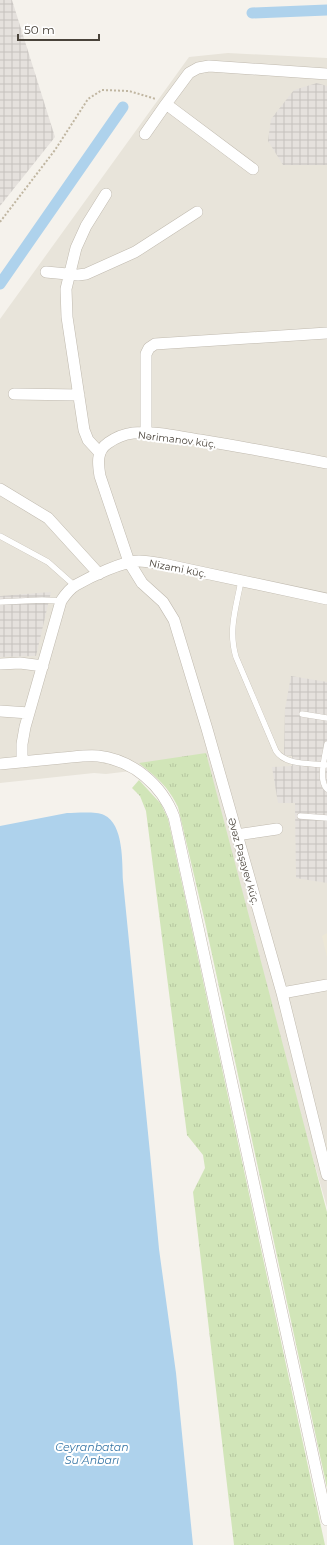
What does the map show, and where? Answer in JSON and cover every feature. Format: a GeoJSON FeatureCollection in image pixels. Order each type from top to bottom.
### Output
{"type":"FeatureCollection","features":[{"type":"Feature","properties":{"kind":"street"},"geometry":{"type":"LineString","coordinates":[[145,134],[189,73],[198,68],[209,66],[327,74]]}},
{"type":"Feature","properties":{"kind":"street"},"geometry":{"type":"LineString","coordinates":[[166,104],[253,169]]}},
{"type":"Feature","properties":{"kind":"street"},"geometry":{"type":"LineString","coordinates":[[106,194],[86,226],[76,248],[66,289],[67,316],[84,430],[88,440],[100,452],[98,463],[100,476],[129,562]]}},
{"type":"Feature","properties":{"kind":"street"},"geometry":{"type":"LineString","coordinates":[[46,272],[78,276],[86,274],[118,261],[135,252],[197,212]]}},
{"type":"Feature","properties":{"kind":"street"},"geometry":{"type":"LineString","coordinates":[[146,433],[146,354],[149,348],[155,344],[327,333]]}},
{"type":"Feature","properties":{"kind":"street"},"geometry":{"type":"LineString","coordinates":[[14,394],[79,395]]}},
{"type":"Feature","properties":{"kind":"street","name":"Nərimanov küç."},"geometry":{"type":"LineString","coordinates":[[100,452],[106,444],[115,438],[133,433],[146,433],[211,442],[327,463]]}},
{"type":"Feature","properties":{"kind":"street"},"geometry":{"type":"LineString","coordinates":[[0,489],[48,518],[98,574]]}},
{"type":"Feature","properties":{"kind":"street","name":"Nizami küç."},"geometry":{"type":"LineString","coordinates":[[22,762],[22,744],[29,713],[61,601],[67,592],[75,586],[98,574],[129,562],[139,561],[163,564],[327,599]]}},
{"type":"Feature","properties":{"kind":"street","name":"Əvəz Paşayev küç."},"geometry":{"type":"LineString","coordinates":[[129,562],[142,583],[162,602],[174,620],[207,729],[282,993],[327,1175]]}},
{"type":"Feature","properties":{"kind":"street"},"geometry":{"type":"LineString","coordinates":[[0,664],[20,663],[43,666]]}},
{"type":"Feature","properties":{"kind":"street"},"geometry":{"type":"LineString","coordinates":[[0,711],[29,713]]}},
{"type":"Feature","properties":{"kind":"street"},"geometry":{"type":"LineString","coordinates":[[0,764],[86,756],[109,758],[119,761],[141,773],[155,785],[169,805],[176,825],[327,1520]]}},
{"type":"Feature","properties":{"kind":"street"},"geometry":{"type":"LineString","coordinates":[[236,835],[277,829]]}},
{"type":"Feature","properties":{"kind":"street"},"geometry":{"type":"LineString","coordinates":[[282,993],[327,985]]}},
{"type":"Feature","properties":{"kind":"lane"},"geometry":{"type":"LineString","coordinates":[[0,536],[48,562],[75,586]]}},
{"type":"Feature","properties":{"kind":"lane"},"geometry":{"type":"LineString","coordinates":[[241,581],[232,628],[232,646],[276,751],[279,756],[290,762],[325,765]]}},
{"type":"Feature","properties":{"kind":"lane"},"geometry":{"type":"LineString","coordinates":[[0,602],[42,600],[61,601]]}},
{"type":"Feature","properties":{"kind":"lane"},"geometry":{"type":"LineString","coordinates":[[302,714],[327,718]]}},
{"type":"Feature","properties":{"kind":"lane"},"geometry":{"type":"LineString","coordinates":[[327,744],[323,784],[327,790]]}},
{"type":"Feature","properties":{"kind":"lane"},"geometry":{"type":"LineString","coordinates":[[300,816],[327,818]]}},
{"type":"Feature","properties":{"kind":"path"},"geometry":{"type":"LineString","coordinates":[[0,222],[55,150],[88,99],[102,90],[129,90],[166,104]]}},
{"type":"Feature","properties":{"kind":"shaded area"},"geometry":{"type":"Polygon","coordinates":[[[0,0],[12,0],[55,137],[0,206],[0,0]]]}},
{"type":"Feature","properties":{"kind":"shaded area"},"geometry":{"type":"Polygon","coordinates":[[[228,53],[327,58],[327,1207],[198,763],[106,774],[94,773],[0,783],[0,319],[189,57],[228,53]]]}},
{"type":"Feature","properties":{"kind":"shaded area"},"geometry":{"type":"Polygon","coordinates":[[[317,83],[327,86],[327,165],[283,165],[268,141],[271,119],[294,90],[317,83]]]}},
{"type":"Feature","properties":{"kind":"shaded area"},"geometry":{"type":"Polygon","coordinates":[[[51,592],[36,656],[0,657],[0,596],[51,592]]]}},
{"type":"Feature","properties":{"kind":"shaded area"},"geometry":{"type":"Polygon","coordinates":[[[291,676],[327,682],[327,883],[296,878],[295,803],[278,803],[272,767],[292,766],[292,756],[284,755],[285,709],[291,676]]]}},
{"type":"Feature","properties":{"kind":"shaded area"},"geometry":{"type":"Polygon","coordinates":[[[327,933],[327,957],[322,936],[327,933]]]}},
{"type":"Feature","properties":{"kind":"green space"},"geometry":{"type":"Polygon","coordinates":[[[206,753],[327,1212],[327,1488],[205,922],[178,807],[166,788],[157,778],[139,763],[206,753]]]}},
{"type":"Feature","properties":{"kind":"green space"},"geometry":{"type":"Polygon","coordinates":[[[139,780],[161,804],[168,819],[325,1545],[234,1545],[193,1192],[205,1168],[203,1155],[187,1135],[146,811],[140,796],[132,788],[139,780]]]}},
{"type":"Feature","properties":{"kind":"water","name":"Ceyranbatan Su Anbarı"},"geometry":{"type":"Polygon","coordinates":[[[67,813],[91,813],[104,815],[111,820],[115,827],[119,835],[121,845],[123,881],[159,1249],[176,1373],[193,1545],[0,1545],[0,826],[67,813]]]}},
{"type":"Feature","properties":{"kind":"waterway"},"geometry":{"type":"LineString","coordinates":[[252,13],[327,10]]}},
{"type":"Feature","properties":{"kind":"waterway"},"geometry":{"type":"LineString","coordinates":[[0,284],[123,107]]}}]}
